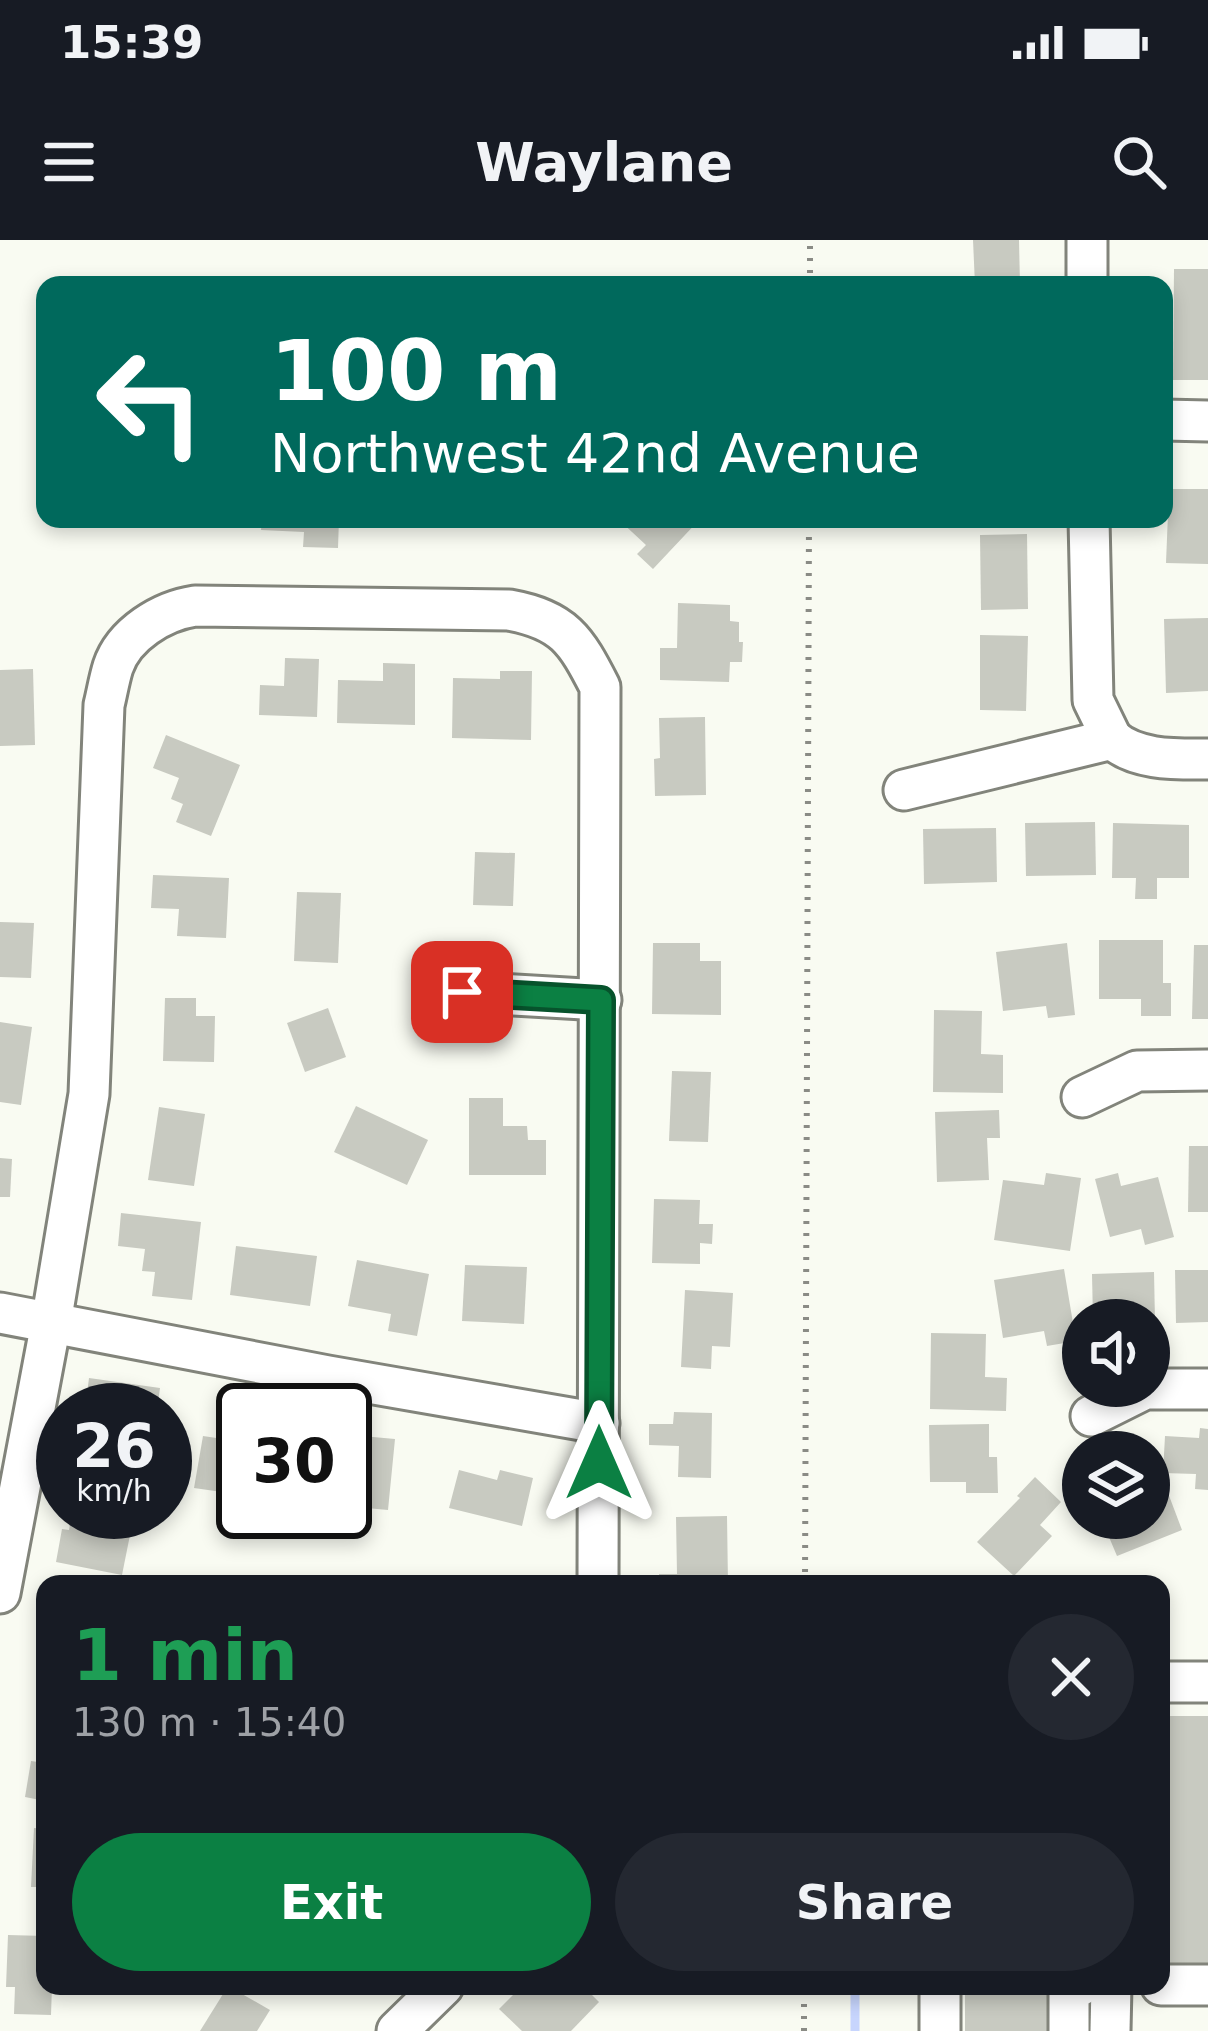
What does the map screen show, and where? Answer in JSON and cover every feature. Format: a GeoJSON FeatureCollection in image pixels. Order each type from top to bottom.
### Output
{"type":"FeatureCollection","features":[{"type":"Feature","properties":{"kind":"street"},"geometry":{"type":"LineString","coordinates":[[1087,240],[1087,276]]}},
{"type":"Feature","properties":{"kind":"street"},"geometry":{"type":"LineString","coordinates":[[1173,419],[1208,421]]}},
{"type":"Feature","properties":{"kind":"street"},"geometry":{"type":"LineString","coordinates":[[1089,528],[1094,700],[1112,739],[1120,746],[1164,759],[1208,759]]}},
{"type":"Feature","properties":{"kind":"street"},"geometry":{"type":"LineString","coordinates":[[0,1593],[52,1323],[88,1094],[104,706],[114,662],[139,631],[160,616],[195,606],[509,610],[537,615],[580,648],[600,687],[598,1575]]}},
{"type":"Feature","properties":{"kind":"street"},"geometry":{"type":"LineString","coordinates":[[904,790],[1112,739]]}},
{"type":"Feature","properties":{"kind":"street"},"geometry":{"type":"LineString","coordinates":[[462,992],[601,1000]]}},
{"type":"Feature","properties":{"kind":"street"},"geometry":{"type":"LineString","coordinates":[[1082,1097],[1137,1071],[1208,1070]]}},
{"type":"Feature","properties":{"kind":"street"},"geometry":{"type":"LineString","coordinates":[[0,1313],[599,1423]]}},
{"type":"Feature","properties":{"kind":"street"},"geometry":{"type":"LineString","coordinates":[[1091,1416],[1145,1389],[1208,1389]]}},
{"type":"Feature","properties":{"kind":"street"},"geometry":{"type":"LineString","coordinates":[[1170,1682],[1208,1682]]}},
{"type":"Feature","properties":{"kind":"street"},"geometry":{"type":"LineString","coordinates":[[1170,1985],[1208,1985]]}},
{"type":"Feature","properties":{"kind":"street"},"geometry":{"type":"LineString","coordinates":[[397,2031],[434,1995]]}},
{"type":"Feature","properties":{"kind":"street"},"geometry":{"type":"LineString","coordinates":[[940,1995],[940,2031]]}},
{"type":"Feature","properties":{"kind":"street"},"geometry":{"type":"LineString","coordinates":[[1069,1995],[1069,2031]]}},
{"type":"Feature","properties":{"kind":"street"},"geometry":{"type":"LineString","coordinates":[[1111,1995],[1111,2031]]}},
{"type":"Feature","properties":{"kind":"path"},"geometry":{"type":"LineString","coordinates":[[810,240],[810,276]]}},
{"type":"Feature","properties":{"kind":"path"},"geometry":{"type":"LineString","coordinates":[[805,1575],[808,528]]}},
{"type":"Feature","properties":{"kind":"path"},"geometry":{"type":"LineString","coordinates":[[804,1995],[804,2031]]}},
{"type":"Feature","properties":{"kind":"building"},"geometry":{"type":"Polygon","coordinates":[[[973,240],[1019,240],[1020,276],[975,276],[973,240]]]}},
{"type":"Feature","properties":{"kind":"building"},"geometry":{"type":"Polygon","coordinates":[[[1174,269],[1208,269],[1208,380],[1173,380],[1174,269]]]}},
{"type":"Feature","properties":{"kind":"building"},"geometry":{"type":"Polygon","coordinates":[[[1173,489],[1208,489],[1208,564],[1166,563],[1167,528],[1173,528],[1173,489]]]}},
{"type":"Feature","properties":{"kind":"building"},"geometry":{"type":"Polygon","coordinates":[[[339,528],[338,548],[303,547],[304,532],[261,530],[339,528]]]}},
{"type":"Feature","properties":{"kind":"building"},"geometry":{"type":"Polygon","coordinates":[[[628,528],[692,528],[653,569],[637,554],[646,545],[628,528]]]}},
{"type":"Feature","properties":{"kind":"building"},"geometry":{"type":"Polygon","coordinates":[[[1027,534],[1028,609],[981,610],[980,535],[1027,534]]]}},
{"type":"Feature","properties":{"kind":"building"},"geometry":{"type":"Polygon","coordinates":[[[678,603],[730,605],[730,621],[739,622],[739,642],[743,642],[742,662],[730,662],[729,682],[660,680],[660,648],[677,648],[678,603]]]}},
{"type":"Feature","properties":{"kind":"building"},"geometry":{"type":"Polygon","coordinates":[[[1208,618],[1208,691],[1166,693],[1164,619],[1208,618]]]}},
{"type":"Feature","properties":{"kind":"building"},"geometry":{"type":"Polygon","coordinates":[[[980,635],[1028,636],[1026,711],[980,710],[980,635]]]}},
{"type":"Feature","properties":{"kind":"building"},"geometry":{"type":"Polygon","coordinates":[[[285,658],[319,659],[317,717],[259,715],[260,685],[284,686],[285,658]]]}},
{"type":"Feature","properties":{"kind":"building"},"geometry":{"type":"Polygon","coordinates":[[[383,663],[415,664],[415,725],[337,723],[338,680],[383,681],[383,663]]]}},
{"type":"Feature","properties":{"kind":"building"},"geometry":{"type":"Polygon","coordinates":[[[33,669],[35,745],[0,746],[0,670],[33,669]]]}},
{"type":"Feature","properties":{"kind":"building"},"geometry":{"type":"Polygon","coordinates":[[[500,671],[532,671],[531,740],[452,738],[453,678],[500,679],[500,671]]]}},
{"type":"Feature","properties":{"kind":"building"},"geometry":{"type":"Polygon","coordinates":[[[705,717],[706,795],[655,796],[659,718],[705,717]]]}},
{"type":"Feature","properties":{"kind":"building"},"geometry":{"type":"Polygon","coordinates":[[[166,735],[240,765],[211,836],[176,822],[183,804],[171,799],[179,778],[153,768],[166,735]]]}},
{"type":"Feature","properties":{"kind":"building"},"geometry":{"type":"Polygon","coordinates":[[[1095,822],[1096,875],[1026,876],[1025,823],[1095,822]]]}},
{"type":"Feature","properties":{"kind":"building"},"geometry":{"type":"Polygon","coordinates":[[[1113,823],[1189,825],[1189,878],[1157,878],[1157,899],[1135,899],[1136,878],[1112,878],[1113,823]]]}},
{"type":"Feature","properties":{"kind":"building"},"geometry":{"type":"Polygon","coordinates":[[[996,828],[997,882],[924,884],[923,829],[996,828]]]}},
{"type":"Feature","properties":{"kind":"building"},"geometry":{"type":"Polygon","coordinates":[[[475,852],[515,853],[513,906],[473,905],[475,852]]]}},
{"type":"Feature","properties":{"kind":"building"},"geometry":{"type":"Polygon","coordinates":[[[153,875],[229,878],[226,938],[177,936],[179,909],[151,908],[153,875]]]}},
{"type":"Feature","properties":{"kind":"building"},"geometry":{"type":"Polygon","coordinates":[[[297,892],[341,893],[338,963],[294,961],[297,892]]]}},
{"type":"Feature","properties":{"kind":"building"},"geometry":{"type":"Polygon","coordinates":[[[0,922],[34,923],[31,978],[0,977],[0,922]]]}},
{"type":"Feature","properties":{"kind":"building"},"geometry":{"type":"Polygon","coordinates":[[[1099,940],[1163,940],[1163,983],[1171,983],[1171,1016],[1141,1016],[1141,999],[1099,999],[1099,940]]]}},
{"type":"Feature","properties":{"kind":"building"},"geometry":{"type":"Polygon","coordinates":[[[653,943],[700,943],[700,961],[721,961],[721,1015],[652,1014],[653,943]]]}},
{"type":"Feature","properties":{"kind":"building"},"geometry":{"type":"Polygon","coordinates":[[[1067,943],[1075,1015],[1048,1018],[1046,1006],[1003,1011],[996,952],[1067,943]]]}},
{"type":"Feature","properties":{"kind":"building"},"geometry":{"type":"Polygon","coordinates":[[[1194,945],[1208,945],[1208,1019],[1192,1019],[1194,945]]]}},
{"type":"Feature","properties":{"kind":"building"},"geometry":{"type":"Polygon","coordinates":[[[165,998],[196,998],[196,1016],[215,1016],[214,1062],[163,1061],[165,998]]]}},
{"type":"Feature","properties":{"kind":"building"},"geometry":{"type":"Polygon","coordinates":[[[328,1008],[346,1057],[305,1072],[287,1023],[328,1008]]]}},
{"type":"Feature","properties":{"kind":"building"},"geometry":{"type":"Polygon","coordinates":[[[934,1010],[982,1011],[981,1054],[1003,1055],[1003,1093],[933,1092],[934,1010]]]}},
{"type":"Feature","properties":{"kind":"building"},"geometry":{"type":"Polygon","coordinates":[[[0,1022],[32,1027],[21,1105],[0,1102],[0,1022]]]}},
{"type":"Feature","properties":{"kind":"building"},"geometry":{"type":"Polygon","coordinates":[[[672,1071],[711,1072],[708,1142],[669,1141],[672,1071]]]}},
{"type":"Feature","properties":{"kind":"building"},"geometry":{"type":"Polygon","coordinates":[[[469,1098],[503,1098],[503,1126],[527,1126],[528,1140],[546,1140],[546,1175],[469,1175],[469,1098]]]}},
{"type":"Feature","properties":{"kind":"building"},"geometry":{"type":"Polygon","coordinates":[[[356,1106],[428,1140],[407,1185],[334,1152],[356,1106]]]}},
{"type":"Feature","properties":{"kind":"building"},"geometry":{"type":"Polygon","coordinates":[[[159,1107],[205,1114],[194,1186],[148,1180],[159,1107]]]}},
{"type":"Feature","properties":{"kind":"building"},"geometry":{"type":"Polygon","coordinates":[[[999,1110],[1000,1138],[987,1138],[989,1180],[937,1182],[935,1112],[999,1110]]]}},
{"type":"Feature","properties":{"kind":"building"},"geometry":{"type":"Polygon","coordinates":[[[1189,1146],[1208,1146],[1208,1212],[1188,1212],[1189,1146]]]}},
{"type":"Feature","properties":{"kind":"building"},"geometry":{"type":"Polygon","coordinates":[[[0,1158],[12,1159],[10,1197],[0,1197],[0,1158]]]}},
{"type":"Feature","properties":{"kind":"building"},"geometry":{"type":"Polygon","coordinates":[[[1046,1173],[1081,1178],[1070,1251],[994,1240],[1003,1180],[1044,1185],[1046,1173]]]}},
{"type":"Feature","properties":{"kind":"building"},"geometry":{"type":"Polygon","coordinates":[[[1118,1173],[1121,1186],[1158,1177],[1174,1237],[1145,1245],[1141,1229],[1110,1237],[1095,1179],[1118,1173]]]}},
{"type":"Feature","properties":{"kind":"building"},"geometry":{"type":"Polygon","coordinates":[[[654,1199],[700,1200],[699,1224],[713,1224],[712,1244],[700,1243],[700,1264],[652,1263],[654,1199]]]}},
{"type":"Feature","properties":{"kind":"building"},"geometry":{"type":"Polygon","coordinates":[[[121,1213],[201,1222],[192,1300],[152,1296],[155,1272],[142,1271],[145,1249],[118,1246],[121,1213]]]}},
{"type":"Feature","properties":{"kind":"building"},"geometry":{"type":"Polygon","coordinates":[[[236,1246],[317,1256],[310,1306],[230,1295],[236,1246]]]}},
{"type":"Feature","properties":{"kind":"building"},"geometry":{"type":"Polygon","coordinates":[[[357,1260],[429,1274],[417,1336],[388,1331],[391,1314],[348,1306],[357,1260]]]}},
{"type":"Feature","properties":{"kind":"building"},"geometry":{"type":"Polygon","coordinates":[[[465,1265],[527,1267],[524,1324],[462,1321],[465,1265]]]}},
{"type":"Feature","properties":{"kind":"building"},"geometry":{"type":"Polygon","coordinates":[[[1064,1269],[1069,1299],[1062,1299],[1062,1343],[1047,1346],[1044,1331],[1003,1338],[994,1280],[1064,1269]]]}},
{"type":"Feature","properties":{"kind":"building"},"geometry":{"type":"Polygon","coordinates":[[[1175,1270],[1208,1270],[1208,1322],[1176,1323],[1175,1270]]]}},
{"type":"Feature","properties":{"kind":"building"},"geometry":{"type":"Polygon","coordinates":[[[1154,1272],[1155,1299],[1093,1299],[1092,1274],[1154,1272]]]}},
{"type":"Feature","properties":{"kind":"building"},"geometry":{"type":"Polygon","coordinates":[[[685,1290],[733,1293],[730,1347],[712,1346],[711,1369],[681,1367],[685,1290]]]}},
{"type":"Feature","properties":{"kind":"building"},"geometry":{"type":"Polygon","coordinates":[[[931,1333],[986,1334],[985,1377],[1007,1378],[1006,1411],[930,1409],[931,1333]]]}},
{"type":"Feature","properties":{"kind":"building"},"geometry":{"type":"Polygon","coordinates":[[[89,1378],[124,1383],[88,1383],[89,1378]]]}},
{"type":"Feature","properties":{"kind":"building"},"geometry":{"type":"Polygon","coordinates":[[[674,1412],[712,1413],[711,1478],[678,1477],[679,1446],[649,1445],[649,1424],[673,1424],[674,1412]]]}},
{"type":"Feature","properties":{"kind":"building"},"geometry":{"type":"Polygon","coordinates":[[[989,1424],[989,1457],[997,1457],[998,1493],[966,1493],[966,1482],[930,1482],[929,1425],[989,1424]]]}},
{"type":"Feature","properties":{"kind":"building"},"geometry":{"type":"Polygon","coordinates":[[[1200,1428],[1208,1429],[1208,1490],[1195,1489],[1196,1474],[1170,1473],[1170,1436],[1199,1438],[1200,1428]]]}},
{"type":"Feature","properties":{"kind":"building"},"geometry":{"type":"Polygon","coordinates":[[[203,1436],[216,1438],[216,1491],[194,1488],[203,1436]]]}},
{"type":"Feature","properties":{"kind":"building"},"geometry":{"type":"Polygon","coordinates":[[[372,1437],[395,1439],[388,1510],[372,1509],[372,1437]]]}},
{"type":"Feature","properties":{"kind":"building"},"geometry":{"type":"Polygon","coordinates":[[[459,1470],[497,1480],[500,1470],[533,1478],[522,1526],[449,1508],[459,1470]]]}},
{"type":"Feature","properties":{"kind":"building"},"geometry":{"type":"Polygon","coordinates":[[[1035,1477],[1061,1502],[1040,1525],[1052,1536],[1013,1575],[977,1542],[1020,1498],[1017,1496],[1035,1477]]]}},
{"type":"Feature","properties":{"kind":"building"},"geometry":{"type":"Polygon","coordinates":[[[1170,1498],[1182,1530],[1170,1535],[1170,1498]]]}},
{"type":"Feature","properties":{"kind":"building"},"geometry":{"type":"Polygon","coordinates":[[[727,1516],[728,1575],[659,1575],[677,1574],[676,1517],[727,1516]]]}},
{"type":"Feature","properties":{"kind":"building"},"geometry":{"type":"Polygon","coordinates":[[[60,1539],[129,1539],[122,1575],[56,1562],[60,1539]]]}},
{"type":"Feature","properties":{"kind":"building"},"geometry":{"type":"Polygon","coordinates":[[[1110,1539],[1160,1539],[1117,1556],[1110,1539]]]}},
{"type":"Feature","properties":{"kind":"building"},"geometry":{"type":"Polygon","coordinates":[[[1170,1716],[1208,1716],[1208,1969],[1170,1969],[1170,1716]]]}},
{"type":"Feature","properties":{"kind":"building"},"geometry":{"type":"Polygon","coordinates":[[[31,1761],[36,1762],[36,1799],[25,1797],[31,1761]]]}},
{"type":"Feature","properties":{"kind":"building"},"geometry":{"type":"Polygon","coordinates":[[[34,1828],[36,1887],[31,1887],[34,1828]]]}},
{"type":"Feature","properties":{"kind":"building"},"geometry":{"type":"Polygon","coordinates":[[[8,1935],[36,1936],[36,1995],[52,1995],[51,2015],[14,2014],[15,1987],[6,1987],[8,1935]]]}},
{"type":"Feature","properties":{"kind":"building"},"geometry":{"type":"Polygon","coordinates":[[[222,1995],[244,1995],[270,2010],[257,2031],[200,2031],[222,1995]]]}},
{"type":"Feature","properties":{"kind":"building"},"geometry":{"type":"Polygon","coordinates":[[[513,1995],[592,1995],[599,2002],[571,2031],[522,2031],[499,2009],[513,1995]]]}},
{"type":"Feature","properties":{"kind":"building"},"geometry":{"type":"Polygon","coordinates":[[[965,1995],[1049,1995],[1049,2031],[965,2031],[965,1995]]]}},
{"type":"Feature","properties":{"kind":"waterway"},"geometry":{"type":"LineString","coordinates":[[855,1995],[855,2031]]}},
{"type":"Feature","properties":{"kind":"route"},"geometry":{"type":"LineString","coordinates":[[462,992],[601,1000],[599,1463]]}}]}
